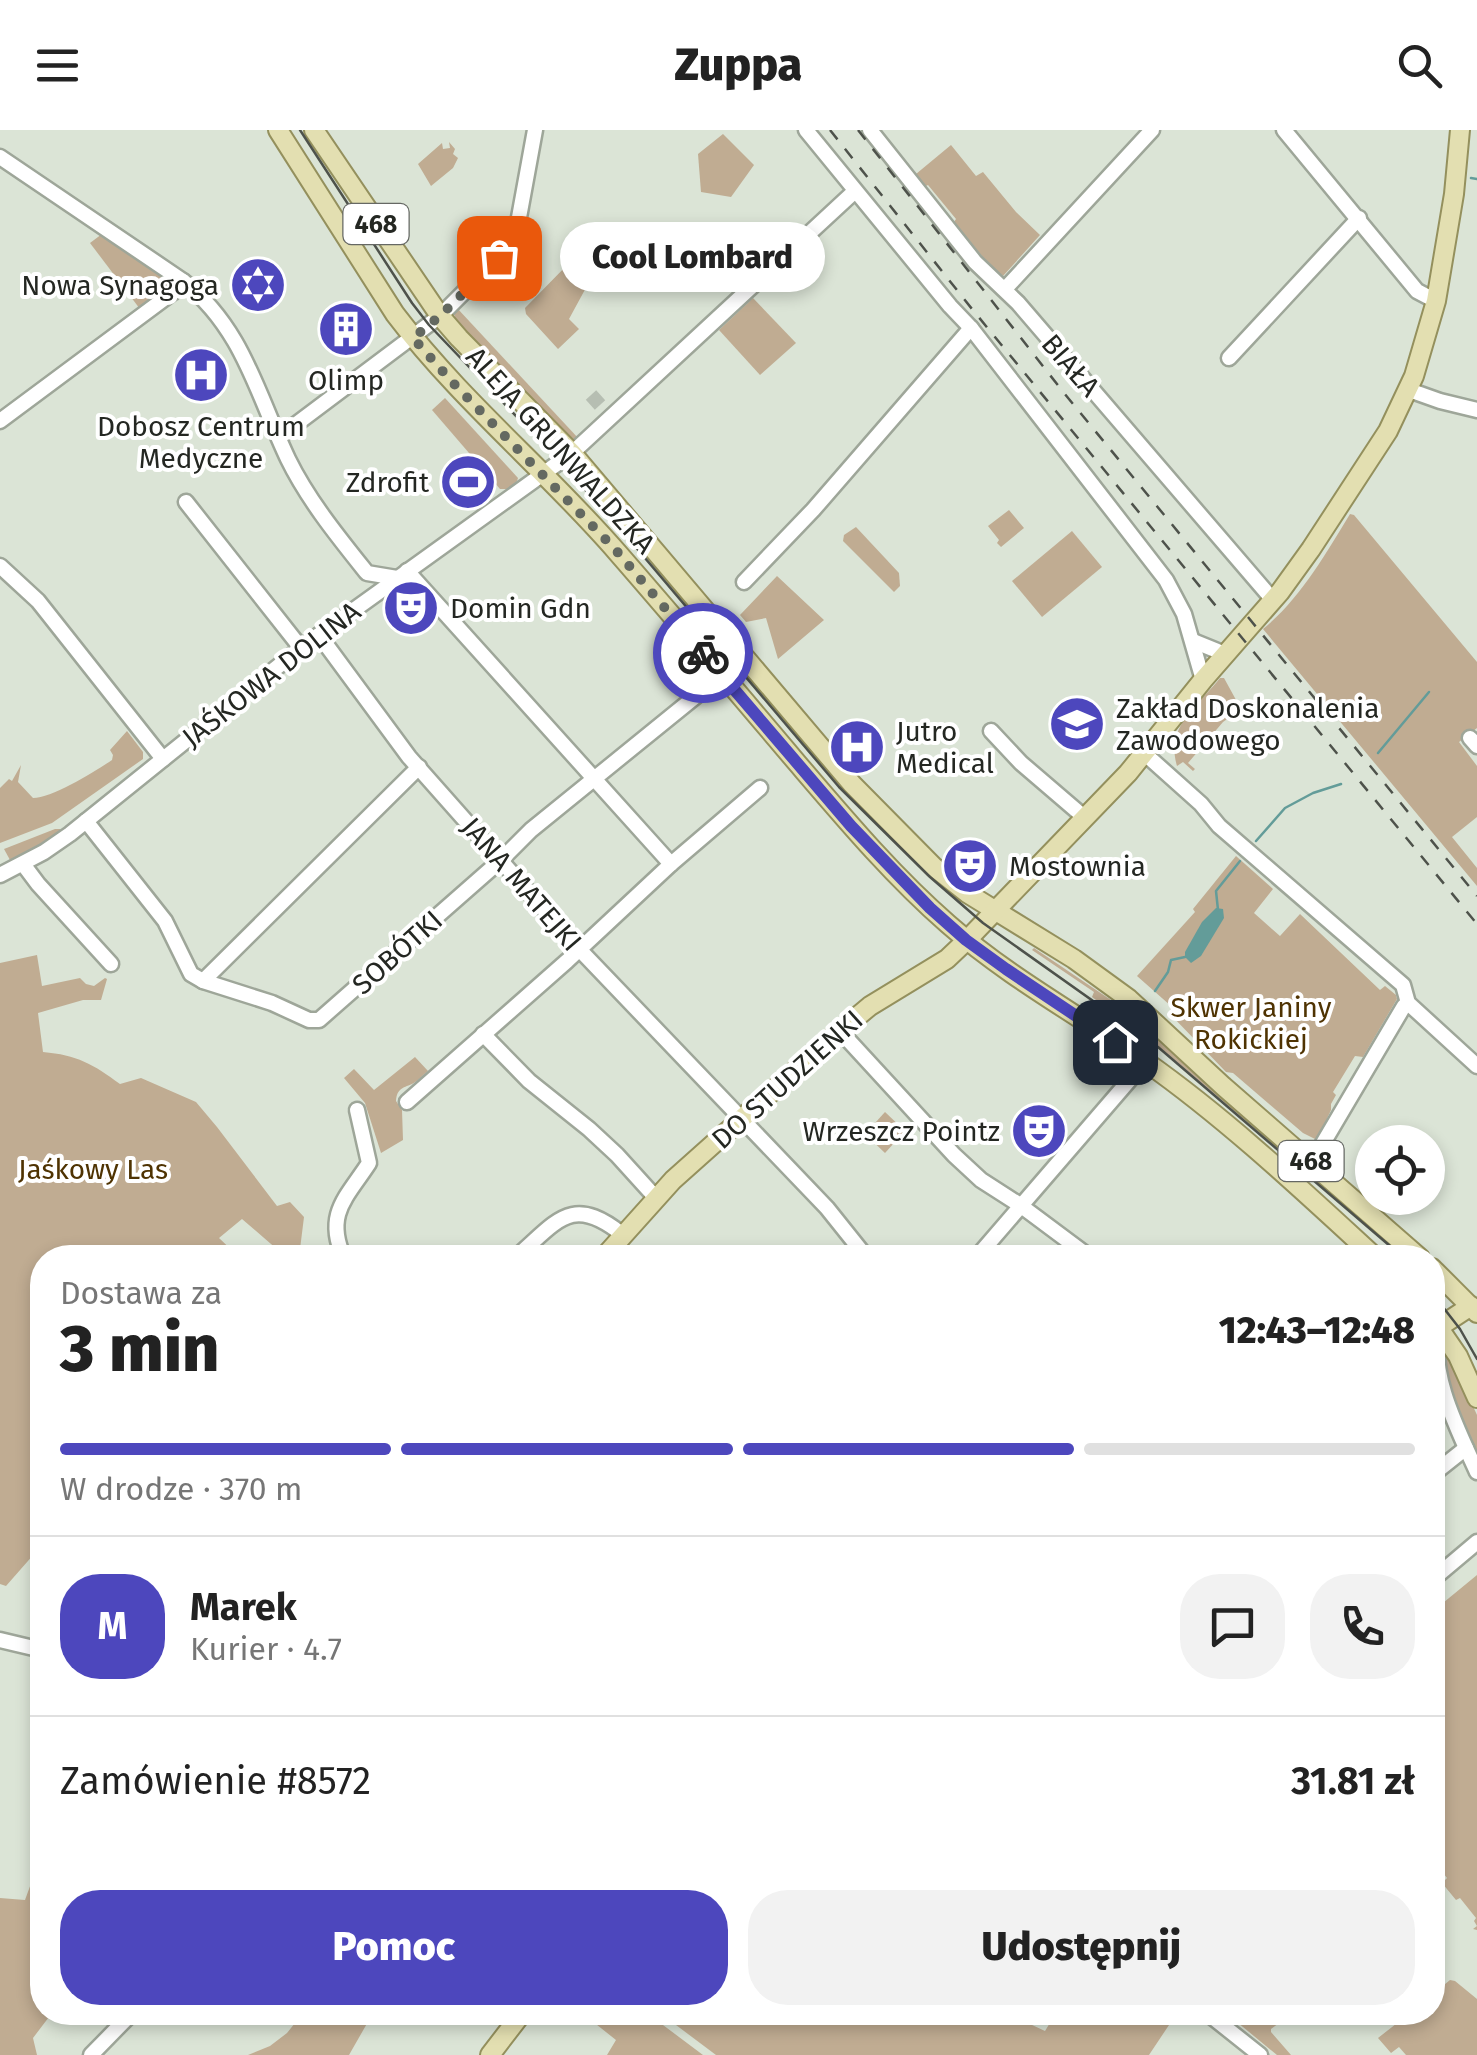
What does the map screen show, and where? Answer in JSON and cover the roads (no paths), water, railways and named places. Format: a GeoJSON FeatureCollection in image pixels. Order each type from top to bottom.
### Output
{"type":"FeatureCollection","features":[{"type":"Feature","properties":{"kind":"main road","name":"ALEJA GRUNWALDZKA"},"geometry":{"type":"LineString","coordinates":[[278,130],[413,338],[614,548],[851,826],[930,908],[966,940],[1191,1096],[1361,1245]]}},
{"type":"Feature","properties":{"kind":"main road","name":"ALEJA GRUNWALDZKA"},"geometry":{"type":"LineString","coordinates":[[314,130],[440,316],[572,453],[852,784],[934,867],[967,893],[1129,999],[1222,1086],[1405,1245]]}},
{"type":"Feature","properties":{"kind":"main road","name":"DO STUDZIENKI"},"geometry":{"type":"LineString","coordinates":[[614,1245],[656,1198],[840,1031],[888,993],[947,958],[966,940],[1128,773],[1297,570],[1379,446],[1408,390],[1436,301],[1465,133]]}},
{"type":"Feature","properties":{"kind":"main road"},"geometry":{"type":"LineString","coordinates":[[1014,892],[1032,934]]}},
{"type":"Feature","properties":{"kind":"main road"},"geometry":{"type":"LineString","coordinates":[[1445,1281],[1474,1310],[1445,1319]]}},
{"type":"Feature","properties":{"kind":"main road"},"geometry":{"type":"LineString","coordinates":[[1445,1336],[1477,1398]]}},
{"type":"Feature","properties":{"kind":"main road"},"geometry":{"type":"LineString","coordinates":[[490,2055],[513,2025]]}},
{"type":"Feature","properties":{"kind":"street"},"geometry":{"type":"LineString","coordinates":[[280,437],[413,338],[491,267],[511,240],[520,213],[535,130]]}},
{"type":"Feature","properties":{"kind":"street"},"geometry":{"type":"LineString","coordinates":[[806,130],[972,328],[1157,568],[1184,614],[1203,680]]}},
{"type":"Feature","properties":{"kind":"street","name":"BIAŁA"},"geometry":{"type":"LineString","coordinates":[[870,130],[975,262],[1081,376],[1273,600]]}},
{"type":"Feature","properties":{"kind":"street"},"geometry":{"type":"LineString","coordinates":[[1004,289],[1152,130]]}},
{"type":"Feature","properties":{"kind":"street"},"geometry":{"type":"LineString","coordinates":[[1284,130],[1418,291],[1436,301]]}},
{"type":"Feature","properties":{"kind":"street"},"geometry":{"type":"LineString","coordinates":[[0,157],[183,282],[212,310],[243,354],[302,483],[367,574],[362,604]]}},
{"type":"Feature","properties":{"kind":"street","name":"JAŚKOWA DOLINA"},"geometry":{"type":"LineString","coordinates":[[0,874],[44,852],[318,635],[572,453],[855,191]]}},
{"type":"Feature","properties":{"kind":"street"},"geometry":{"type":"LineString","coordinates":[[1228,358],[1359,218]]}},
{"type":"Feature","properties":{"kind":"street"},"geometry":{"type":"LineString","coordinates":[[0,420],[183,282]]}},
{"type":"Feature","properties":{"kind":"street"},"geometry":{"type":"LineString","coordinates":[[744,582],[813,510],[972,328]]}},
{"type":"Feature","properties":{"kind":"street"},"geometry":{"type":"LineString","coordinates":[[1408,390],[1477,410]]}},
{"type":"Feature","properties":{"kind":"street"},"geometry":{"type":"LineString","coordinates":[[186,502],[301,648]]}},
{"type":"Feature","properties":{"kind":"street"},"geometry":{"type":"LineString","coordinates":[[0,566],[38,601],[163,759]]}},
{"type":"Feature","properties":{"kind":"street"},"geometry":{"type":"LineString","coordinates":[[367,574],[402,575],[671,864]]}},
{"type":"Feature","properties":{"kind":"street","name":"JANA MATEJKI"},"geometry":{"type":"LineString","coordinates":[[318,635],[419,767],[580,950],[826,1208],[856,1245]]}},
{"type":"Feature","properties":{"kind":"street"},"geometry":{"type":"LineString","coordinates":[[1193,642],[1225,654]]}},
{"type":"Feature","properties":{"kind":"street","name":"SOBÓTKI"},"geometry":{"type":"LineString","coordinates":[[203,980],[309,1020],[320,1020],[530,830],[722,675]]}},
{"type":"Feature","properties":{"kind":"street"},"geometry":{"type":"LineString","coordinates":[[991,731],[1021,763],[1084,816]]}},
{"type":"Feature","properties":{"kind":"street"},"geometry":{"type":"LineString","coordinates":[[1144,753],[1201,804],[1219,826],[1403,985],[1408,1003],[1477,1066]]}},
{"type":"Feature","properties":{"kind":"street"},"geometry":{"type":"LineString","coordinates":[[86,821],[165,921],[191,974],[203,980],[419,767]]}},
{"type":"Feature","properties":{"kind":"street"},"geometry":{"type":"LineString","coordinates":[[407,1102],[760,788]]}},
{"type":"Feature","properties":{"kind":"street"},"geometry":{"type":"LineString","coordinates":[[22,864],[111,964]]}},
{"type":"Feature","properties":{"kind":"street"},"geometry":{"type":"LineString","coordinates":[[1312,1162],[1408,1003]]}},
{"type":"Feature","properties":{"kind":"street"},"geometry":{"type":"LineString","coordinates":[[840,1031],[981,1180],[1074,1245]]}},
{"type":"Feature","properties":{"kind":"street"},"geometry":{"type":"LineString","coordinates":[[484,1034],[528,1081],[603,1142],[656,1198]]}},
{"type":"Feature","properties":{"kind":"street"},"geometry":{"type":"LineString","coordinates":[[987,1245],[1145,1062]]}},
{"type":"Feature","properties":{"kind":"street"},"geometry":{"type":"LineString","coordinates":[[339,1245],[336,1228],[340,1206],[369,1163],[357,1110]]}},
{"type":"Feature","properties":{"kind":"street"},"geometry":{"type":"LineString","coordinates":[[530,1245],[571,1215],[588,1214],[623,1235]]}},
{"type":"Feature","properties":{"kind":"street"},"geometry":{"type":"LineString","coordinates":[[1445,1392],[1477,1472]]}},
{"type":"Feature","properties":{"kind":"street"},"geometry":{"type":"LineString","coordinates":[[1445,1465],[1466,1448]]}},
{"type":"Feature","properties":{"kind":"street"},"geometry":{"type":"LineString","coordinates":[[1445,1569],[1477,1542]]}},
{"type":"Feature","properties":{"kind":"street"},"geometry":{"type":"LineString","coordinates":[[0,1640],[30,1647]]}},
{"type":"Feature","properties":{"kind":"street"},"geometry":{"type":"LineString","coordinates":[[92,2055],[121,2025]]}},
{"type":"Feature","properties":{"kind":"street"},"geometry":{"type":"LineString","coordinates":[[1222,2025],[1260,2055]]}},
{"type":"Feature","properties":{"kind":"water"},"geometry":{"type":"Polygon","coordinates":[[[1216,908],[1223,909],[1224,918],[1201,956],[1191,963],[1185,952],[1202,922],[1216,908]]]}},
{"type":"Feature","properties":{"kind":"waterway"},"geometry":{"type":"LineString","coordinates":[[1471,178],[1477,179]]}},
{"type":"Feature","properties":{"kind":"waterway"},"geometry":{"type":"LineString","coordinates":[[1378,753],[1429,692]]}},
{"type":"Feature","properties":{"kind":"waterway"},"geometry":{"type":"LineString","coordinates":[[1256,841],[1285,808],[1341,784]]}},
{"type":"Feature","properties":{"kind":"waterway"},"geometry":{"type":"LineString","coordinates":[[1218,910],[1216,891],[1240,861]]}},
{"type":"Feature","properties":{"kind":"waterway"},"geometry":{"type":"LineString","coordinates":[[1155,991],[1171,960],[1185,957]]}},
{"type":"Feature","properties":{"kind":"tunnel"},"geometry":{"type":"LineString","coordinates":[[591,395],[600,405]]}},
{"type":"Feature","properties":{"kind":"tram line"},"geometry":{"type":"LineString","coordinates":[[300,130],[429,325],[617,525],[839,787],[983,923],[1158,1047],[1389,1245]]}},
{"type":"Feature","properties":{"kind":"tram line"},"geometry":{"type":"LineString","coordinates":[[1445,1310],[1477,1359]]}},
{"type":"Feature","properties":{"kind":"railway"},"geometry":{"type":"LineString","coordinates":[[830,130],[1477,924]]}},
{"type":"Feature","properties":{"kind":"railway"},"geometry":{"type":"LineString","coordinates":[[858,130],[1064,393],[1477,896]]}},
{"type":"Feature","properties":{"kind":"place","name":"Cool Lombard"},"geometry":{"type":"Point","coordinates":[499,258]}},
{"type":"Feature","properties":{"kind":"place","name":"Nowa Synagoga"},"geometry":{"type":"Point","coordinates":[258,285]}},
{"type":"Feature","properties":{"kind":"place","name":"Olimp"},"geometry":{"type":"Point","coordinates":[346,329]}},
{"type":"Feature","properties":{"kind":"place","name":"Dobosz Centrum Medyczne"},"geometry":{"type":"Point","coordinates":[201,375]}},
{"type":"Feature","properties":{"kind":"place","name":"Zdrofit"},"geometry":{"type":"Point","coordinates":[468,482]}},
{"type":"Feature","properties":{"kind":"place","name":"Domin Gdn"},"geometry":{"type":"Point","coordinates":[411,608]}},
{"type":"Feature","properties":{"kind":"place","name":"Zakład Doskonalenia Zawodowego"},"geometry":{"type":"Point","coordinates":[1077,724]}},
{"type":"Feature","properties":{"kind":"place","name":"Jutro Medical"},"geometry":{"type":"Point","coordinates":[857,747]}},
{"type":"Feature","properties":{"kind":"place","name":"Mostownia"},"geometry":{"type":"Point","coordinates":[970,866]}},
{"type":"Feature","properties":{"kind":"place","name":"Wrzeszcz Pointz"},"geometry":{"type":"Point","coordinates":[1039,1131]}},
{"type":"Feature","properties":{"kind":"park label","name":"Skwer Janiny Rokickiej"},"geometry":{"type":"Point","coordinates":[1251,1023]}},
{"type":"Feature","properties":{"kind":"park label","name":"Jaśkowy Las"},"geometry":{"type":"Point","coordinates":[93,1169]}}]}
